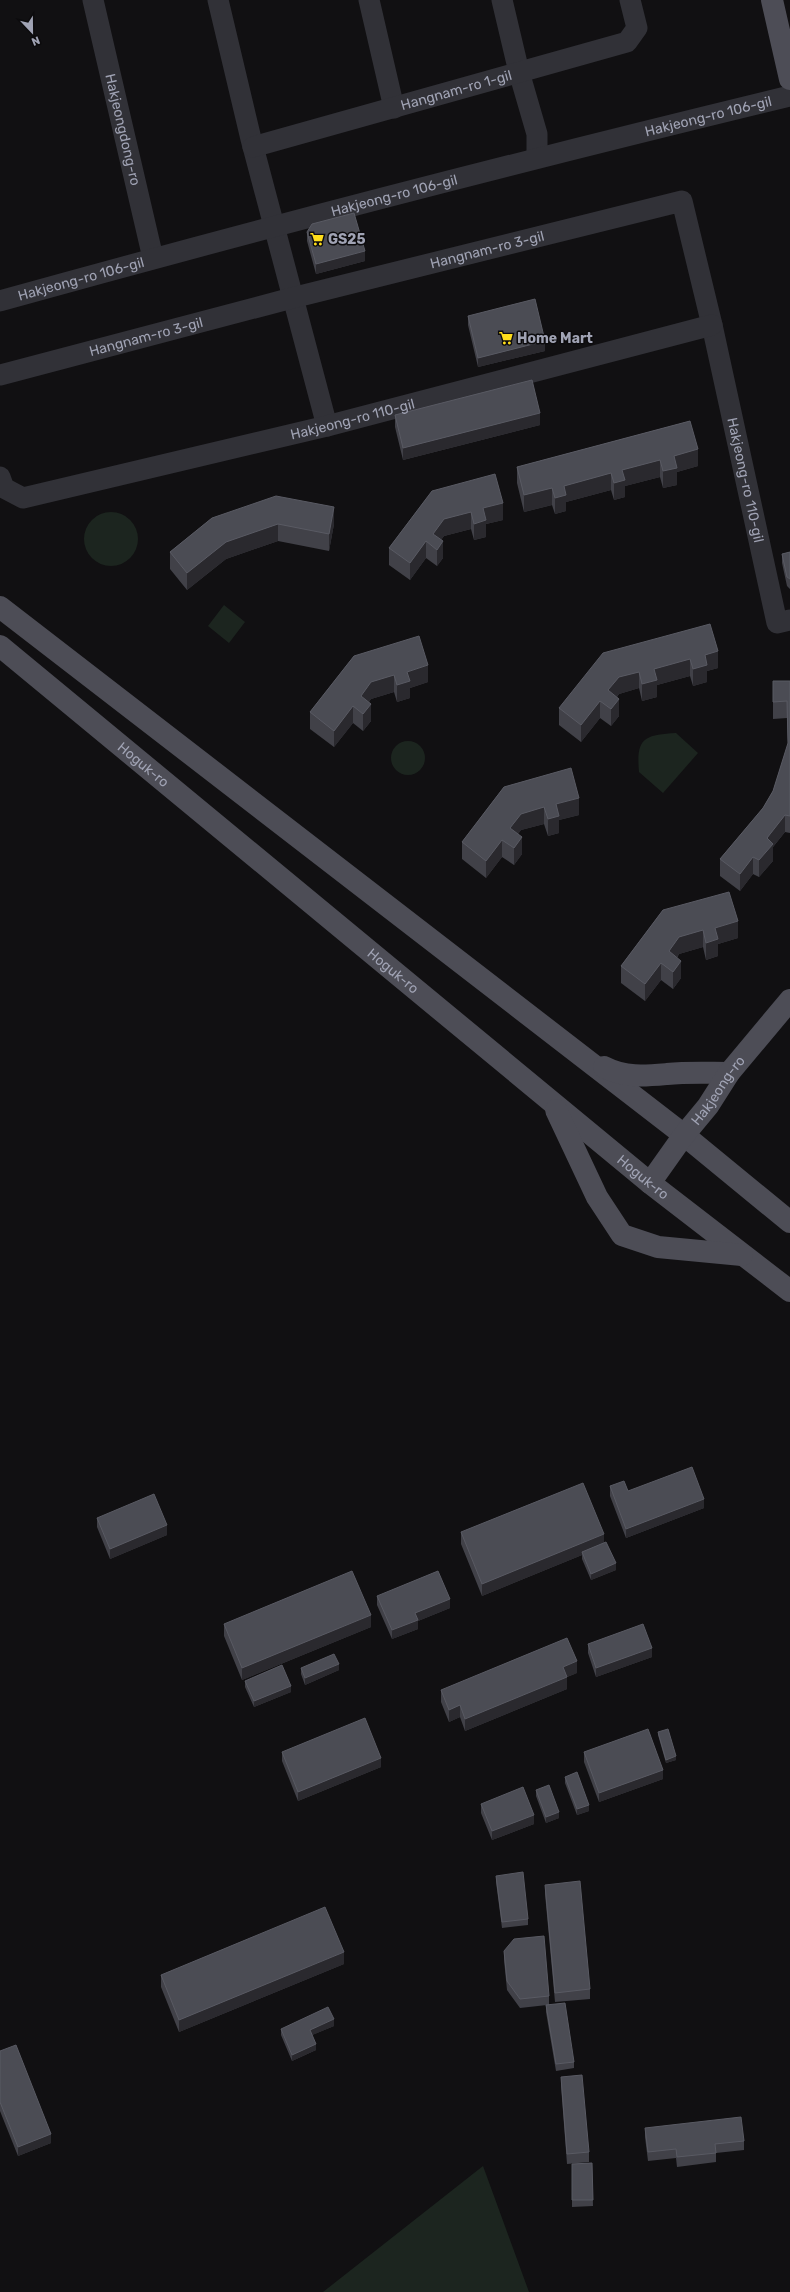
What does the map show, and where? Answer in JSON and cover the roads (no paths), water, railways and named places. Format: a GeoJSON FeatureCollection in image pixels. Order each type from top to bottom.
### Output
{"type":"FeatureCollection","features":[{"type":"Feature","properties":{"kind":"main road"},"geometry":{"type":"LineString","coordinates":[[772,0],[790,79]]}},
{"type":"Feature","properties":{"kind":"main road"},"geometry":{"type":"LineString","coordinates":[[0,607],[684,1135],[790,1222]]}},
{"type":"Feature","properties":{"kind":"main road","name":"Hoguk-ro"},"geometry":{"type":"LineString","coordinates":[[0,646],[650,1183],[790,1291]]}},
{"type":"Feature","properties":{"kind":"main road","name":"Hakjeong-ro"},"geometry":{"type":"LineString","coordinates":[[650,1183],[684,1135],[708,1106],[729,1073],[790,1000]]}},
{"type":"Feature","properties":{"kind":"main road"},"geometry":{"type":"LineString","coordinates":[[576,1053],[614,1073],[641,1077],[667,1074],[729,1073]]}},
{"type":"Feature","properties":{"kind":"main road"},"geometry":{"type":"LineString","coordinates":[[551,1102],[597,1197],[622,1235],[658,1247],[707,1250],[743,1255]]}},
{"type":"Feature","properties":{"kind":"street","name":"Hakjeongdong-ro"},"geometry":{"type":"LineString","coordinates":[[93,0],[153,258]]}},
{"type":"Feature","properties":{"kind":"street"},"geometry":{"type":"LineString","coordinates":[[218,0],[253,147],[276,228],[292,298],[327,426]]}},
{"type":"Feature","properties":{"kind":"street"},"geometry":{"type":"LineString","coordinates":[[253,147],[394,108],[369,0]]}},
{"type":"Feature","properties":{"kind":"street","name":"Hangnam-ro 1-gil"},"geometry":{"type":"LineString","coordinates":[[502,0],[519,72],[537,134],[537,157]]}},
{"type":"Feature","properties":{"kind":"street"},"geometry":{"type":"LineString","coordinates":[[519,72],[627,42],[637,28],[630,0]]}},
{"type":"Feature","properties":{"kind":"street","name":"Hangnam-ro 1-gil"},"geometry":{"type":"LineString","coordinates":[[394,108],[519,72]]}},
{"type":"Feature","properties":{"kind":"street","name":"Hakjeong-ro 106-gil"},"geometry":{"type":"LineString","coordinates":[[0,301],[153,258],[276,228],[537,157],[790,96]]}},
{"type":"Feature","properties":{"kind":"street","name":"Hangnam-ro 3-gil"},"geometry":{"type":"LineString","coordinates":[[0,375],[292,298],[682,201]]}},
{"type":"Feature","properties":{"kind":"street","name":"Hakjeong-ro 110-gil"},"geometry":{"type":"LineString","coordinates":[[682,201],[712,325],[777,623],[790,620]]}},
{"type":"Feature","properties":{"kind":"street","name":"Hakjeong-ro 110-gil"},"geometry":{"type":"LineString","coordinates":[[0,477],[4,488],[23,498],[327,426],[712,325]]}},
{"type":"Feature","properties":{"kind":"place","name":"GS25"},"geometry":{"type":"Point","coordinates":[317,239]}},
{"type":"Feature","properties":{"kind":"place","name":"Home Mart"},"geometry":{"type":"Point","coordinates":[506,338]}}]}
